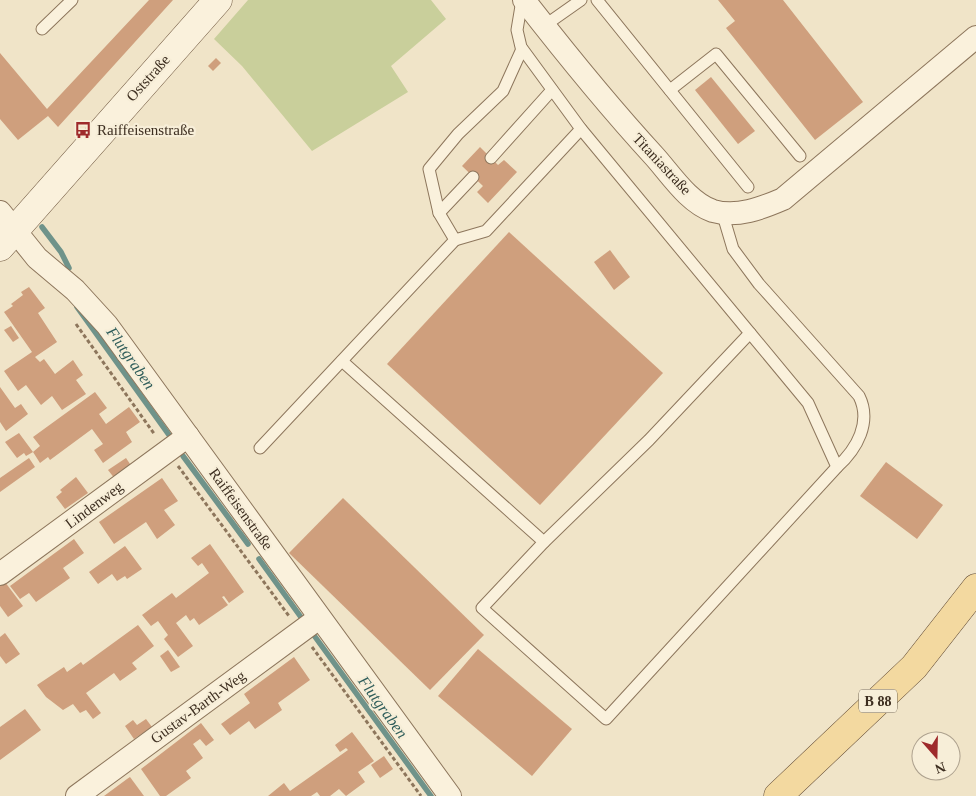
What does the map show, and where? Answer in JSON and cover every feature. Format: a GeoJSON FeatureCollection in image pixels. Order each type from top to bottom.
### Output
{"type":"FeatureCollection","features":[{"type":"Feature","properties":{"kind":"main road","name":"B 88"},"geometry":{"type":"LineString","coordinates":[[778,796],[914,667],[976,588]]}},
{"type":"Feature","properties":{"kind":"street","name":"Titaniastraße"},"geometry":{"type":"LineString","coordinates":[[523,0],[598,95],[691,197],[713,211],[722,212],[738,213],[762,208],[783,199],[976,37]]}},
{"type":"Feature","properties":{"kind":"street","name":"Oststraße"},"geometry":{"type":"LineString","coordinates":[[5,229],[209,6]]}},
{"type":"Feature","properties":{"kind":"street","name":"Raiffeisenstraße"},"geometry":{"type":"LineString","coordinates":[[5,229],[75,290],[107,326],[450,796]]}},
{"type":"Feature","properties":{"kind":"street","name":"Lindenweg"},"geometry":{"type":"LineString","coordinates":[[0,574],[188,436]]}},
{"type":"Feature","properties":{"kind":"street","name":"Gustav-Barth-Weg"},"geometry":{"type":"LineString","coordinates":[[77,796],[320,618]]}},
{"type":"Feature","properties":{"kind":"lane"},"geometry":{"type":"LineString","coordinates":[[42,29],[72,0]]}},
{"type":"Feature","properties":{"kind":"lane"},"geometry":{"type":"LineString","coordinates":[[523,0],[517,30],[522,49],[581,129],[808,403],[838,467]]}},
{"type":"Feature","properties":{"kind":"lane"},"geometry":{"type":"LineString","coordinates":[[544,26],[581,0]]}},
{"type":"Feature","properties":{"kind":"lane"},"geometry":{"type":"LineString","coordinates":[[597,0],[748,187]]}},
{"type":"Feature","properties":{"kind":"lane"},"geometry":{"type":"LineString","coordinates":[[455,240],[439,213],[429,169],[458,134],[504,91],[522,49]]}},
{"type":"Feature","properties":{"kind":"lane"},"geometry":{"type":"LineString","coordinates":[[670,90],[716,54],[800,156]]}},
{"type":"Feature","properties":{"kind":"lane"},"geometry":{"type":"LineString","coordinates":[[491,158],[552,90]]}},
{"type":"Feature","properties":{"kind":"lane"},"geometry":{"type":"LineString","coordinates":[[260,448],[455,240],[486,231],[581,129]]}},
{"type":"Feature","properties":{"kind":"lane"},"geometry":{"type":"LineString","coordinates":[[439,213],[473,177]]}},
{"type":"Feature","properties":{"kind":"lane"},"geometry":{"type":"LineString","coordinates":[[722,212],[733,249],[759,284],[859,396],[864,406],[864,430],[849,456],[606,719],[482,608],[544,542],[649,440],[750,333]]}},
{"type":"Feature","properties":{"kind":"lane"},"geometry":{"type":"LineString","coordinates":[[342,361],[544,542]]}},
{"type":"Feature","properties":{"kind":"path"},"geometry":{"type":"LineString","coordinates":[[74,321],[167,451],[421,796]]}},
{"type":"Feature","properties":{"kind":"green space"},"geometry":{"type":"Polygon","coordinates":[[[248,0],[431,0],[446,19],[391,66],[408,92],[312,151],[242,66],[214,39],[248,0]]]}},
{"type":"Feature","properties":{"kind":"building"},"geometry":{"type":"Polygon","coordinates":[[[149,0],[173,0],[58,127],[48,116],[18,140],[0,119],[0,53],[47,109],[149,0]]]}},
{"type":"Feature","properties":{"kind":"building"},"geometry":{"type":"Polygon","coordinates":[[[718,0],[783,0],[863,102],[815,140],[726,28],[735,21],[718,0]]]}},
{"type":"Feature","properties":{"kind":"building"},"geometry":{"type":"Polygon","coordinates":[[[216,58],[221,63],[213,71],[208,66],[216,58]]]}},
{"type":"Feature","properties":{"kind":"building"},"geometry":{"type":"Polygon","coordinates":[[[711,77],[755,131],[738,144],[695,90],[711,77]]]}},
{"type":"Feature","properties":{"kind":"building"},"geometry":{"type":"Polygon","coordinates":[[[480,147],[498,165],[504,160],[517,172],[488,203],[477,192],[483,186],[462,166],[480,147]]]}},
{"type":"Feature","properties":{"kind":"building"},"geometry":{"type":"Polygon","coordinates":[[[509,232],[663,373],[540,505],[387,364],[509,232]]]}},
{"type":"Feature","properties":{"kind":"building"},"geometry":{"type":"Polygon","coordinates":[[[610,250],[630,277],[614,290],[594,262],[610,250]]]}},
{"type":"Feature","properties":{"kind":"building"},"geometry":{"type":"Polygon","coordinates":[[[29,287],[45,308],[38,313],[57,342],[35,357],[40,362],[44,359],[55,374],[73,360],[83,375],[76,380],[86,394],[62,410],[52,396],[41,405],[26,385],[18,391],[4,371],[32,352],[4,312],[13,306],[11,304],[23,295],[21,292],[29,287]]]}},
{"type":"Feature","properties":{"kind":"building"},"geometry":{"type":"Polygon","coordinates":[[[11,326],[19,338],[13,342],[4,330],[11,326]]]}},
{"type":"Feature","properties":{"kind":"building"},"geometry":{"type":"Polygon","coordinates":[[[0,387],[15,408],[21,404],[28,414],[6,431],[0,422],[0,387]]]}},
{"type":"Feature","properties":{"kind":"building"},"geometry":{"type":"Polygon","coordinates":[[[95,392],[107,408],[99,414],[106,424],[129,407],[140,422],[126,432],[132,442],[103,463],[94,450],[103,444],[92,429],[50,460],[48,457],[40,463],[33,452],[40,446],[33,437],[95,392]]]}},
{"type":"Feature","properties":{"kind":"building"},"geometry":{"type":"Polygon","coordinates":[[[19,433],[33,452],[26,456],[24,453],[17,458],[5,442],[19,433]]]}},
{"type":"Feature","properties":{"kind":"building"},"geometry":{"type":"Polygon","coordinates":[[[29,458],[35,467],[0,492],[0,478],[29,458]]]}},
{"type":"Feature","properties":{"kind":"building"},"geometry":{"type":"Polygon","coordinates":[[[126,458],[132,467],[115,479],[108,470],[126,458]]]}},
{"type":"Feature","properties":{"kind":"building"},"geometry":{"type":"Polygon","coordinates":[[[886,462],[943,505],[917,539],[860,496],[886,462]]]}},
{"type":"Feature","properties":{"kind":"building"},"geometry":{"type":"Polygon","coordinates":[[[76,477],[88,493],[65,509],[56,497],[62,492],[60,490],[76,477]]]}},
{"type":"Feature","properties":{"kind":"building"},"geometry":{"type":"Polygon","coordinates":[[[162,478],[178,501],[164,510],[175,525],[157,539],[146,522],[114,544],[99,522],[162,478]]]}},
{"type":"Feature","properties":{"kind":"building"},"geometry":{"type":"Polygon","coordinates":[[[343,498],[484,635],[430,690],[289,553],[343,498]]]}},
{"type":"Feature","properties":{"kind":"building"},"geometry":{"type":"Polygon","coordinates":[[[74,539],[84,553],[63,568],[70,578],[36,602],[29,593],[20,599],[10,586],[74,539]]]}},
{"type":"Feature","properties":{"kind":"building"},"geometry":{"type":"Polygon","coordinates":[[[210,544],[244,592],[229,603],[224,596],[222,597],[228,605],[199,625],[194,618],[190,621],[186,615],[176,623],[193,646],[178,657],[164,639],[168,635],[158,621],[151,626],[142,615],[172,593],[176,598],[209,573],[202,563],[198,566],[191,558],[210,544]]]}},
{"type":"Feature","properties":{"kind":"building"},"geometry":{"type":"Polygon","coordinates":[[[125,546],[142,569],[127,579],[125,576],[117,581],[112,574],[98,584],[89,572],[125,546]]]}},
{"type":"Feature","properties":{"kind":"building"},"geometry":{"type":"Polygon","coordinates":[[[5,582],[23,606],[8,617],[0,606],[0,586],[5,582]]]}},
{"type":"Feature","properties":{"kind":"building"},"geometry":{"type":"Polygon","coordinates":[[[138,625],[154,646],[132,663],[137,669],[120,681],[114,673],[86,693],[101,713],[93,719],[86,710],[80,713],[73,704],[63,710],[46,697],[37,685],[64,667],[67,672],[81,662],[83,665],[138,625]]]}},
{"type":"Feature","properties":{"kind":"building"},"geometry":{"type":"Polygon","coordinates":[[[5,633],[20,654],[6,664],[0,656],[0,637],[5,633]]]}},
{"type":"Feature","properties":{"kind":"building"},"geometry":{"type":"Polygon","coordinates":[[[478,649],[572,729],[532,776],[438,696],[478,649]]]}},
{"type":"Feature","properties":{"kind":"building"},"geometry":{"type":"Polygon","coordinates":[[[168,650],[180,667],[171,672],[160,656],[168,650]]]}},
{"type":"Feature","properties":{"kind":"building"},"geometry":{"type":"Polygon","coordinates":[[[294,657],[310,680],[278,703],[282,710],[255,729],[249,721],[230,735],[221,724],[250,703],[244,694],[294,657]]]}},
{"type":"Feature","properties":{"kind":"building"},"geometry":{"type":"Polygon","coordinates":[[[25,709],[41,730],[0,760],[0,727],[25,709]]]}},
{"type":"Feature","properties":{"kind":"building"},"geometry":{"type":"Polygon","coordinates":[[[146,719],[152,727],[134,739],[125,726],[133,720],[137,725],[146,719]]]}},
{"type":"Feature","properties":{"kind":"building"},"geometry":{"type":"Polygon","coordinates":[[[201,723],[214,740],[206,746],[200,739],[193,744],[203,758],[186,771],[191,778],[166,796],[160,796],[141,769],[201,723]]]}},
{"type":"Feature","properties":{"kind":"building"},"geometry":{"type":"Polygon","coordinates":[[[352,732],[374,761],[358,772],[365,782],[346,796],[339,789],[330,796],[320,796],[317,792],[311,796],[268,796],[284,783],[290,791],[348,750],[346,748],[340,752],[335,745],[352,732]]]}},
{"type":"Feature","properties":{"kind":"building"},"geometry":{"type":"Polygon","coordinates":[[[384,756],[393,769],[380,778],[371,765],[384,756]]]}},
{"type":"Feature","properties":{"kind":"building"},"geometry":{"type":"Polygon","coordinates":[[[130,777],[144,796],[104,796],[127,779],[130,777]]]}},
{"type":"Feature","properties":{"kind":"waterway","name":"Flutgraben"},"geometry":{"type":"LineString","coordinates":[[42,227],[61,252],[69,268]]}},
{"type":"Feature","properties":{"kind":"waterway","name":"Flutgraben"},"geometry":{"type":"LineString","coordinates":[[77,307],[169,435]]}},
{"type":"Feature","properties":{"kind":"waterway","name":"Flutgraben"},"geometry":{"type":"LineString","coordinates":[[183,456],[248,544]]}},
{"type":"Feature","properties":{"kind":"waterway","name":"Flutgraben"},"geometry":{"type":"LineString","coordinates":[[259,559],[303,620]]}},
{"type":"Feature","properties":{"kind":"waterway","name":"Flutgraben"},"geometry":{"type":"LineString","coordinates":[[313,634],[431,796]]}},
{"type":"Feature","properties":{"kind":"place","name":"Raiffeisenstraße"},"geometry":{"type":"Point","coordinates":[83,130]}}]}
